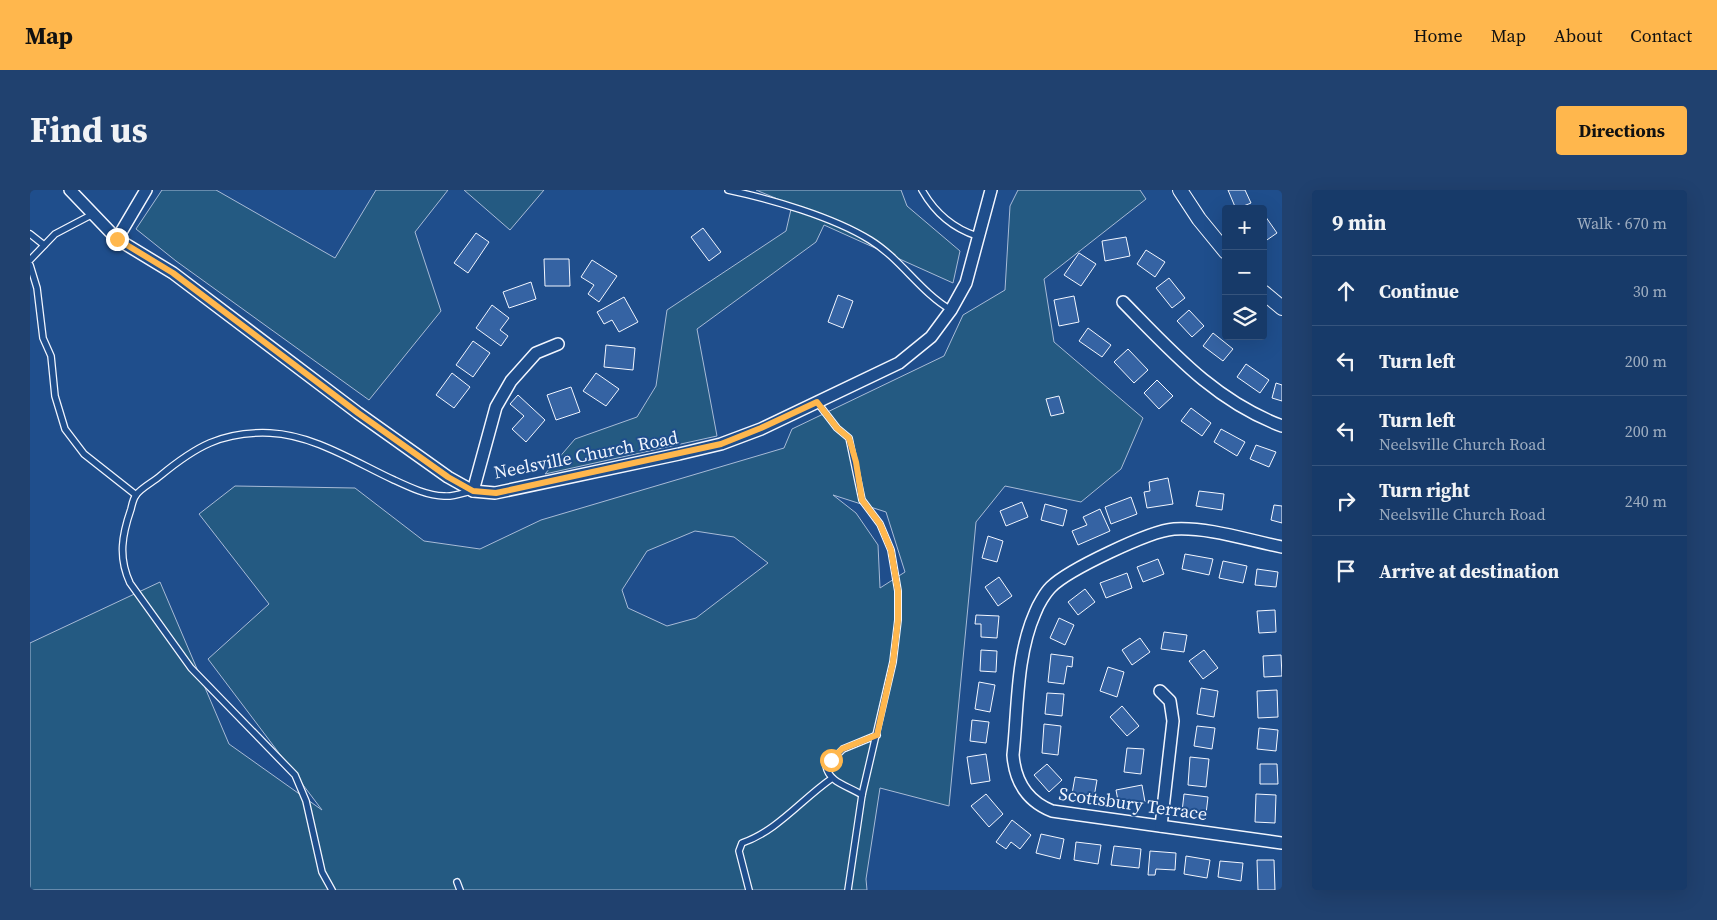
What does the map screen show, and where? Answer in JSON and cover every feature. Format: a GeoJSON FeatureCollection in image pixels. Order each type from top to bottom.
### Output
{"type":"FeatureCollection","features":[{"type":"Feature","properties":{"kind":"street","name":"Neelsville Church Road"},"geometry":{"type":"LineString","coordinates":[[70,190],[117,239],[173,273],[358,413],[448,477],[473,491],[496,493],[721,444],[761,428],[899,363],[931,337],[951,310],[966,283],[977,236],[991,190]]}},
{"type":"Feature","properties":{"kind":"street"},"geometry":{"type":"LineString","coordinates":[[117,239],[146,190]]}},
{"type":"Feature","properties":{"kind":"street"},"geometry":{"type":"LineString","coordinates":[[1180,190],[1199,219],[1224,250]]}},
{"type":"Feature","properties":{"kind":"street"},"geometry":{"type":"LineString","coordinates":[[1267,295],[1282,308]]}},
{"type":"Feature","properties":{"kind":"street"},"geometry":{"type":"LineString","coordinates":[[1123,302],[1193,373],[1236,404],[1282,426]]}},
{"type":"Feature","properties":{"kind":"street"},"geometry":{"type":"LineString","coordinates":[[473,491],[496,407],[503,394],[511,381],[536,353],[558,344]]}},
{"type":"Feature","properties":{"kind":"street","name":"Scottsbury Terrace"},"geometry":{"type":"LineString","coordinates":[[1282,547],[1202,530],[1173,529],[1145,536],[1063,577],[1050,588],[1035,612],[1024,647],[1013,755],[1014,770],[1024,791],[1043,807],[1052,811],[1282,843]]}},
{"type":"Feature","properties":{"kind":"street"},"geometry":{"type":"LineString","coordinates":[[1160,691],[1170,701],[1172,721],[1160,826]]}},
{"type":"Feature","properties":{"kind":"lane"},"geometry":{"type":"LineString","coordinates":[[728,190],[815,216],[870,240],[889,255],[928,294],[951,310]]}},
{"type":"Feature","properties":{"kind":"lane"},"geometry":{"type":"LineString","coordinates":[[922,190],[935,209],[952,226],[977,236]]}},
{"type":"Feature","properties":{"kind":"lane"},"geometry":{"type":"LineString","coordinates":[[30,260],[55,234],[93,214]]}},
{"type":"Feature","properties":{"kind":"lane"},"geometry":{"type":"LineString","coordinates":[[30,234],[44,245]]}},
{"type":"Feature","properties":{"kind":"lane"},"geometry":{"type":"LineString","coordinates":[[30,265],[37,288],[42,338],[51,356],[54,396],[65,429],[84,454],[136,495]]}},
{"type":"Feature","properties":{"kind":"lane"},"geometry":{"type":"LineString","coordinates":[[817,402],[837,428],[849,438],[856,462],[862,500],[880,524],[891,550],[898,591],[898,620],[893,662],[862,795],[848,890]]}},
{"type":"Feature","properties":{"kind":"lane"},"geometry":{"type":"LineString","coordinates":[[332,890],[322,872],[306,801],[295,775],[191,668],[130,583],[124,570],[122,541],[136,495],[190,452],[216,440],[244,434],[270,433],[294,436],[317,444],[412,488],[445,496],[473,491]]}},
{"type":"Feature","properties":{"kind":"lane"},"geometry":{"type":"LineString","coordinates":[[862,795],[831,779],[826,766],[842,749],[877,735]]}},
{"type":"Feature","properties":{"kind":"lane"},"geometry":{"type":"LineString","coordinates":[[749,890],[739,851],[742,843],[767,832],[831,779]]}},
{"type":"Feature","properties":{"kind":"lane"},"geometry":{"type":"LineString","coordinates":[[457,882],[460,890]]}},
{"type":"Feature","properties":{"kind":"shaded area"},"geometry":{"type":"Polygon","coordinates":[[[162,190],[216,190],[335,258],[376,190],[448,190],[415,232],[441,311],[369,400],[176,261],[136,229],[162,190]]]}},
{"type":"Feature","properties":{"kind":"shaded area"},"geometry":{"type":"Polygon","coordinates":[[[464,190],[544,190],[510,230],[464,190]]]}},
{"type":"Feature","properties":{"kind":"shaded area"},"geometry":{"type":"Polygon","coordinates":[[[756,190],[901,190],[907,206],[960,251],[953,283],[824,225],[816,242],[697,329],[717,436],[545,474],[575,439],[637,417],[656,386],[667,310],[786,231],[792,205],[756,190]]]}},
{"type":"Feature","properties":{"kind":"shaded area"},"geometry":{"type":"Polygon","coordinates":[[[1018,190],[1140,190],[1146,199],[1044,279],[1054,342],[1143,418],[1121,469],[1081,502],[1005,486],[976,522],[949,806],[880,788],[866,879],[867,890],[30,890],[30,643],[160,582],[229,744],[322,810],[208,659],[269,604],[199,514],[235,486],[355,488],[424,541],[480,549],[541,520],[784,448],[792,429],[944,356],[963,315],[1005,290],[1010,206],[1018,190]],[[833,495],[856,513],[878,545],[880,588],[905,572],[886,512],[833,495]],[[695,531],[647,551],[622,590],[628,608],[667,626],[696,618],[768,563],[734,537],[695,531]]]}},
{"type":"Feature","properties":{"kind":"building"},"geometry":{"type":"Polygon","coordinates":[[[1228,190],[1245,190],[1251,203],[1234,205],[1228,190]]]}},
{"type":"Feature","properties":{"kind":"building"},"geometry":{"type":"Polygon","coordinates":[[[1267,219],[1277,233],[1267,240],[1267,219]]]}},
{"type":"Feature","properties":{"kind":"building"},"geometry":{"type":"Polygon","coordinates":[[[703,228],[721,252],[709,261],[691,237],[703,228]]]}},
{"type":"Feature","properties":{"kind":"building"},"geometry":{"type":"Polygon","coordinates":[[[476,233],[489,242],[468,273],[454,263],[476,233]]]}},
{"type":"Feature","properties":{"kind":"building"},"geometry":{"type":"Polygon","coordinates":[[[1126,237],[1130,256],[1105,261],[1102,241],[1126,237]]]}},
{"type":"Feature","properties":{"kind":"building"},"geometry":{"type":"Polygon","coordinates":[[[1146,250],[1165,262],[1155,277],[1137,264],[1146,250]]]}},
{"type":"Feature","properties":{"kind":"building"},"geometry":{"type":"Polygon","coordinates":[[[1079,253],[1096,264],[1081,286],[1064,275],[1079,253]]]}},
{"type":"Feature","properties":{"kind":"building"},"geometry":{"type":"Polygon","coordinates":[[[544,259],[569,259],[570,286],[545,286],[544,259]]]}},
{"type":"Feature","properties":{"kind":"building"},"geometry":{"type":"Polygon","coordinates":[[[592,260],[617,276],[599,302],[588,294],[594,285],[581,277],[592,260]]]}},
{"type":"Feature","properties":{"kind":"building"},"geometry":{"type":"Polygon","coordinates":[[[1169,278],[1185,298],[1172,308],[1156,288],[1169,278]]]}},
{"type":"Feature","properties":{"kind":"building"},"geometry":{"type":"Polygon","coordinates":[[[531,282],[536,299],[509,308],[503,292],[531,282]]]}},
{"type":"Feature","properties":{"kind":"building"},"geometry":{"type":"Polygon","coordinates":[[[838,295],[853,301],[843,328],[828,322],[838,295]]]}},
{"type":"Feature","properties":{"kind":"building"},"geometry":{"type":"Polygon","coordinates":[[[1074,296],[1079,322],[1059,326],[1054,300],[1074,296]]]}},
{"type":"Feature","properties":{"kind":"building"},"geometry":{"type":"Polygon","coordinates":[[[624,297],[638,322],[619,332],[612,320],[604,324],[597,312],[624,297]]]}},
{"type":"Feature","properties":{"kind":"building"},"geometry":{"type":"Polygon","coordinates":[[[492,305],[509,318],[500,330],[508,336],[501,346],[476,328],[492,305]]]}},
{"type":"Feature","properties":{"kind":"building"},"geometry":{"type":"Polygon","coordinates":[[[1189,310],[1204,326],[1192,337],[1177,321],[1189,310]]]}},
{"type":"Feature","properties":{"kind":"building"},"geometry":{"type":"Polygon","coordinates":[[[1088,328],[1111,345],[1102,357],[1079,341],[1088,328]]]}},
{"type":"Feature","properties":{"kind":"building"},"geometry":{"type":"Polygon","coordinates":[[[1213,333],[1233,349],[1223,361],[1203,346],[1213,333]]]}},
{"type":"Feature","properties":{"kind":"building"},"geometry":{"type":"Polygon","coordinates":[[[473,341],[490,353],[473,377],[456,365],[473,341]]]}},
{"type":"Feature","properties":{"kind":"building"},"geometry":{"type":"Polygon","coordinates":[[[606,345],[635,348],[633,370],[604,367],[606,345]]]}},
{"type":"Feature","properties":{"kind":"building"},"geometry":{"type":"Polygon","coordinates":[[[1128,349],[1148,370],[1134,383],[1114,362],[1128,349]]]}},
{"type":"Feature","properties":{"kind":"building"},"geometry":{"type":"Polygon","coordinates":[[[1246,364],[1269,380],[1260,393],[1237,377],[1246,364]]]}},
{"type":"Feature","properties":{"kind":"building"},"geometry":{"type":"Polygon","coordinates":[[[452,373],[470,387],[454,408],[436,395],[452,373]]]}},
{"type":"Feature","properties":{"kind":"building"},"geometry":{"type":"Polygon","coordinates":[[[596,373],[619,389],[606,406],[583,391],[596,373]]]}},
{"type":"Feature","properties":{"kind":"building"},"geometry":{"type":"Polygon","coordinates":[[[1157,380],[1173,396],[1159,409],[1144,393],[1157,380]]]}},
{"type":"Feature","properties":{"kind":"building"},"geometry":{"type":"Polygon","coordinates":[[[1276,383],[1282,385],[1282,401],[1272,398],[1276,383]]]}},
{"type":"Feature","properties":{"kind":"building"},"geometry":{"type":"Polygon","coordinates":[[[571,387],[580,412],[556,420],[547,395],[571,387]]]}},
{"type":"Feature","properties":{"kind":"building"},"geometry":{"type":"Polygon","coordinates":[[[518,395],[545,420],[526,442],[512,429],[524,416],[510,404],[518,395]]]}},
{"type":"Feature","properties":{"kind":"building"},"geometry":{"type":"Polygon","coordinates":[[[1059,396],[1064,413],[1051,416],[1046,399],[1059,396]]]}},
{"type":"Feature","properties":{"kind":"building"},"geometry":{"type":"Polygon","coordinates":[[[1191,408],[1211,423],[1202,436],[1181,421],[1191,408]]]}},
{"type":"Feature","properties":{"kind":"building"},"geometry":{"type":"Polygon","coordinates":[[[1221,429],[1245,442],[1237,456],[1214,442],[1221,429]]]}},
{"type":"Feature","properties":{"kind":"building"},"geometry":{"type":"Polygon","coordinates":[[[1256,445],[1276,452],[1269,467],[1250,459],[1256,445]]]}},
{"type":"Feature","properties":{"kind":"building"},"geometry":{"type":"Polygon","coordinates":[[[1168,478],[1173,504],[1147,508],[1144,492],[1150,491],[1149,482],[1168,478]]]}},
{"type":"Feature","properties":{"kind":"building"},"geometry":{"type":"Polygon","coordinates":[[[1199,491],[1224,494],[1222,510],[1196,506],[1199,491]]]}},
{"type":"Feature","properties":{"kind":"building"},"geometry":{"type":"Polygon","coordinates":[[[1131,497],[1137,514],[1111,524],[1105,507],[1131,497]]]}},
{"type":"Feature","properties":{"kind":"building"},"geometry":{"type":"Polygon","coordinates":[[[1022,502],[1028,517],[1006,526],[1000,511],[1022,502]]]}},
{"type":"Feature","properties":{"kind":"building"},"geometry":{"type":"Polygon","coordinates":[[[1045,504],[1067,510],[1063,526],[1041,520],[1045,504]]]}},
{"type":"Feature","properties":{"kind":"building"},"geometry":{"type":"Polygon","coordinates":[[[1274,505],[1282,506],[1282,523],[1271,520],[1274,505]]]}},
{"type":"Feature","properties":{"kind":"building"},"geometry":{"type":"Polygon","coordinates":[[[1100,509],[1110,531],[1078,545],[1072,531],[1087,525],[1083,517],[1100,509]]]}},
{"type":"Feature","properties":{"kind":"building"},"geometry":{"type":"Polygon","coordinates":[[[988,536],[1003,541],[997,562],[982,558],[988,536]]]}},
{"type":"Feature","properties":{"kind":"building"},"geometry":{"type":"Polygon","coordinates":[[[1185,554],[1213,559],[1209,575],[1182,569],[1185,554]]]}},
{"type":"Feature","properties":{"kind":"building"},"geometry":{"type":"Polygon","coordinates":[[[1158,559],[1164,574],[1143,582],[1137,567],[1158,559]]]}},
{"type":"Feature","properties":{"kind":"building"},"geometry":{"type":"Polygon","coordinates":[[[1223,561],[1247,566],[1243,583],[1219,578],[1223,561]]]}},
{"type":"Feature","properties":{"kind":"building"},"geometry":{"type":"Polygon","coordinates":[[[1257,569],[1278,572],[1276,587],[1255,585],[1257,569]]]}},
{"type":"Feature","properties":{"kind":"building"},"geometry":{"type":"Polygon","coordinates":[[[1127,573],[1132,588],[1106,598],[1100,583],[1127,573]]]}},
{"type":"Feature","properties":{"kind":"building"},"geometry":{"type":"Polygon","coordinates":[[[999,577],[1012,596],[998,606],[985,587],[999,577]]]}},
{"type":"Feature","properties":{"kind":"building"},"geometry":{"type":"Polygon","coordinates":[[[1085,589],[1095,602],[1078,615],[1068,602],[1085,589]]]}},
{"type":"Feature","properties":{"kind":"building"},"geometry":{"type":"Polygon","coordinates":[[[1275,610],[1276,632],[1259,633],[1257,611],[1275,610]]]}},
{"type":"Feature","properties":{"kind":"building"},"geometry":{"type":"Polygon","coordinates":[[[976,615],[999,616],[997,638],[981,637],[981,624],[975,624],[976,615]]]}},
{"type":"Feature","properties":{"kind":"building"},"geometry":{"type":"Polygon","coordinates":[[[1059,618],[1074,625],[1065,645],[1050,638],[1059,618]]]}},
{"type":"Feature","properties":{"kind":"building"},"geometry":{"type":"Polygon","coordinates":[[[1164,632],[1187,635],[1184,652],[1161,649],[1164,632]]]}},
{"type":"Feature","properties":{"kind":"building"},"geometry":{"type":"Polygon","coordinates":[[[1140,638],[1150,652],[1132,665],[1122,650],[1140,638]]]}},
{"type":"Feature","properties":{"kind":"building"},"geometry":{"type":"Polygon","coordinates":[[[981,650],[997,651],[996,672],[980,671],[981,650]]]}},
{"type":"Feature","properties":{"kind":"building"},"geometry":{"type":"Polygon","coordinates":[[[1204,650],[1218,668],[1203,679],[1189,661],[1204,650]]]}},
{"type":"Feature","properties":{"kind":"building"},"geometry":{"type":"Polygon","coordinates":[[[1051,654],[1073,657],[1072,667],[1067,666],[1064,684],[1048,682],[1051,654]]]}},
{"type":"Feature","properties":{"kind":"building"},"geometry":{"type":"Polygon","coordinates":[[[1281,655],[1282,676],[1264,677],[1263,656],[1281,655]]]}},
{"type":"Feature","properties":{"kind":"building"},"geometry":{"type":"Polygon","coordinates":[[[1108,667],[1124,672],[1117,697],[1100,691],[1108,667]]]}},
{"type":"Feature","properties":{"kind":"building"},"geometry":{"type":"Polygon","coordinates":[[[979,682],[995,685],[990,712],[975,709],[979,682]]]}},
{"type":"Feature","properties":{"kind":"building"},"geometry":{"type":"Polygon","coordinates":[[[1201,688],[1218,691],[1214,717],[1197,714],[1201,688]]]}},
{"type":"Feature","properties":{"kind":"building"},"geometry":{"type":"Polygon","coordinates":[[[1277,690],[1278,717],[1258,718],[1257,691],[1277,690]]]}},
{"type":"Feature","properties":{"kind":"building"},"geometry":{"type":"Polygon","coordinates":[[[1047,693],[1064,694],[1062,716],[1045,714],[1047,693]]]}},
{"type":"Feature","properties":{"kind":"building"},"geometry":{"type":"Polygon","coordinates":[[[1122,706],[1139,726],[1127,736],[1110,717],[1122,706]]]}},
{"type":"Feature","properties":{"kind":"building"},"geometry":{"type":"Polygon","coordinates":[[[972,720],[989,722],[986,743],[970,741],[972,720]]]}},
{"type":"Feature","properties":{"kind":"building"},"geometry":{"type":"Polygon","coordinates":[[[1044,724],[1061,726],[1058,755],[1042,753],[1044,724]]]}},
{"type":"Feature","properties":{"kind":"building"},"geometry":{"type":"Polygon","coordinates":[[[1197,726],[1215,728],[1212,749],[1194,746],[1197,726]]]}},
{"type":"Feature","properties":{"kind":"building"},"geometry":{"type":"Polygon","coordinates":[[[1259,728],[1278,730],[1276,751],[1257,749],[1259,728]]]}},
{"type":"Feature","properties":{"kind":"building"},"geometry":{"type":"Polygon","coordinates":[[[1127,748],[1144,749],[1141,774],[1124,772],[1127,748]]]}},
{"type":"Feature","properties":{"kind":"building"},"geometry":{"type":"Polygon","coordinates":[[[986,754],[990,781],[971,784],[967,757],[986,754]]]}},
{"type":"Feature","properties":{"kind":"building"},"geometry":{"type":"Polygon","coordinates":[[[1190,757],[1209,759],[1206,787],[1188,785],[1190,757]]]}},
{"type":"Feature","properties":{"kind":"building"},"geometry":{"type":"Polygon","coordinates":[[[1047,764],[1062,780],[1049,792],[1034,775],[1047,764]]]}},
{"type":"Feature","properties":{"kind":"building"},"geometry":{"type":"Polygon","coordinates":[[[1260,764],[1277,764],[1278,784],[1260,784],[1260,764]]]}},
{"type":"Feature","properties":{"kind":"building"},"geometry":{"type":"Polygon","coordinates":[[[1075,777],[1097,780],[1094,797],[1072,794],[1075,777]]]}},
{"type":"Feature","properties":{"kind":"building"},"geometry":{"type":"Polygon","coordinates":[[[1142,785],[1145,802],[1119,806],[1116,790],[1142,785]]]}},
{"type":"Feature","properties":{"kind":"building"},"geometry":{"type":"Polygon","coordinates":[[[986,794],[1003,814],[989,827],[971,806],[986,794]]]}},
{"type":"Feature","properties":{"kind":"building"},"geometry":{"type":"Polygon","coordinates":[[[1184,794],[1208,797],[1206,814],[1182,812],[1184,794]]]}},
{"type":"Feature","properties":{"kind":"building"},"geometry":{"type":"Polygon","coordinates":[[[1256,794],[1276,795],[1275,823],[1255,822],[1256,794]]]}},
{"type":"Feature","properties":{"kind":"building"},"geometry":{"type":"Polygon","coordinates":[[[1012,820],[1031,835],[1020,849],[1011,842],[1006,849],[996,842],[1012,820]]]}},
{"type":"Feature","properties":{"kind":"building"},"geometry":{"type":"Polygon","coordinates":[[[1041,834],[1064,839],[1060,859],[1036,853],[1041,834]]]}},
{"type":"Feature","properties":{"kind":"building"},"geometry":{"type":"Polygon","coordinates":[[[1076,842],[1101,845],[1098,864],[1074,860],[1076,842]]]}},
{"type":"Feature","properties":{"kind":"building"},"geometry":{"type":"Polygon","coordinates":[[[1114,846],[1141,849],[1139,868],[1111,865],[1114,846]]]}},
{"type":"Feature","properties":{"kind":"building"},"geometry":{"type":"Polygon","coordinates":[[[1150,851],[1176,853],[1175,870],[1156,869],[1155,875],[1148,875],[1150,851]]]}},
{"type":"Feature","properties":{"kind":"building"},"geometry":{"type":"Polygon","coordinates":[[[1186,856],[1210,860],[1207,878],[1184,874],[1186,856]]]}},
{"type":"Feature","properties":{"kind":"building"},"geometry":{"type":"Polygon","coordinates":[[[1257,860],[1274,860],[1275,890],[1258,890],[1257,860]]]}},
{"type":"Feature","properties":{"kind":"building"},"geometry":{"type":"Polygon","coordinates":[[[1220,861],[1243,863],[1241,881],[1218,877],[1220,861]]]}},
{"type":"Feature","properties":{"kind":"route"},"geometry":{"type":"LineString","coordinates":[[117,239],[173,273],[358,413],[448,477],[473,491],[496,493],[721,444],[817,402],[837,428],[849,438],[856,462],[862,500],[880,524],[891,550],[898,591],[898,620],[893,662],[877,735],[842,749],[831,760]]}}]}
